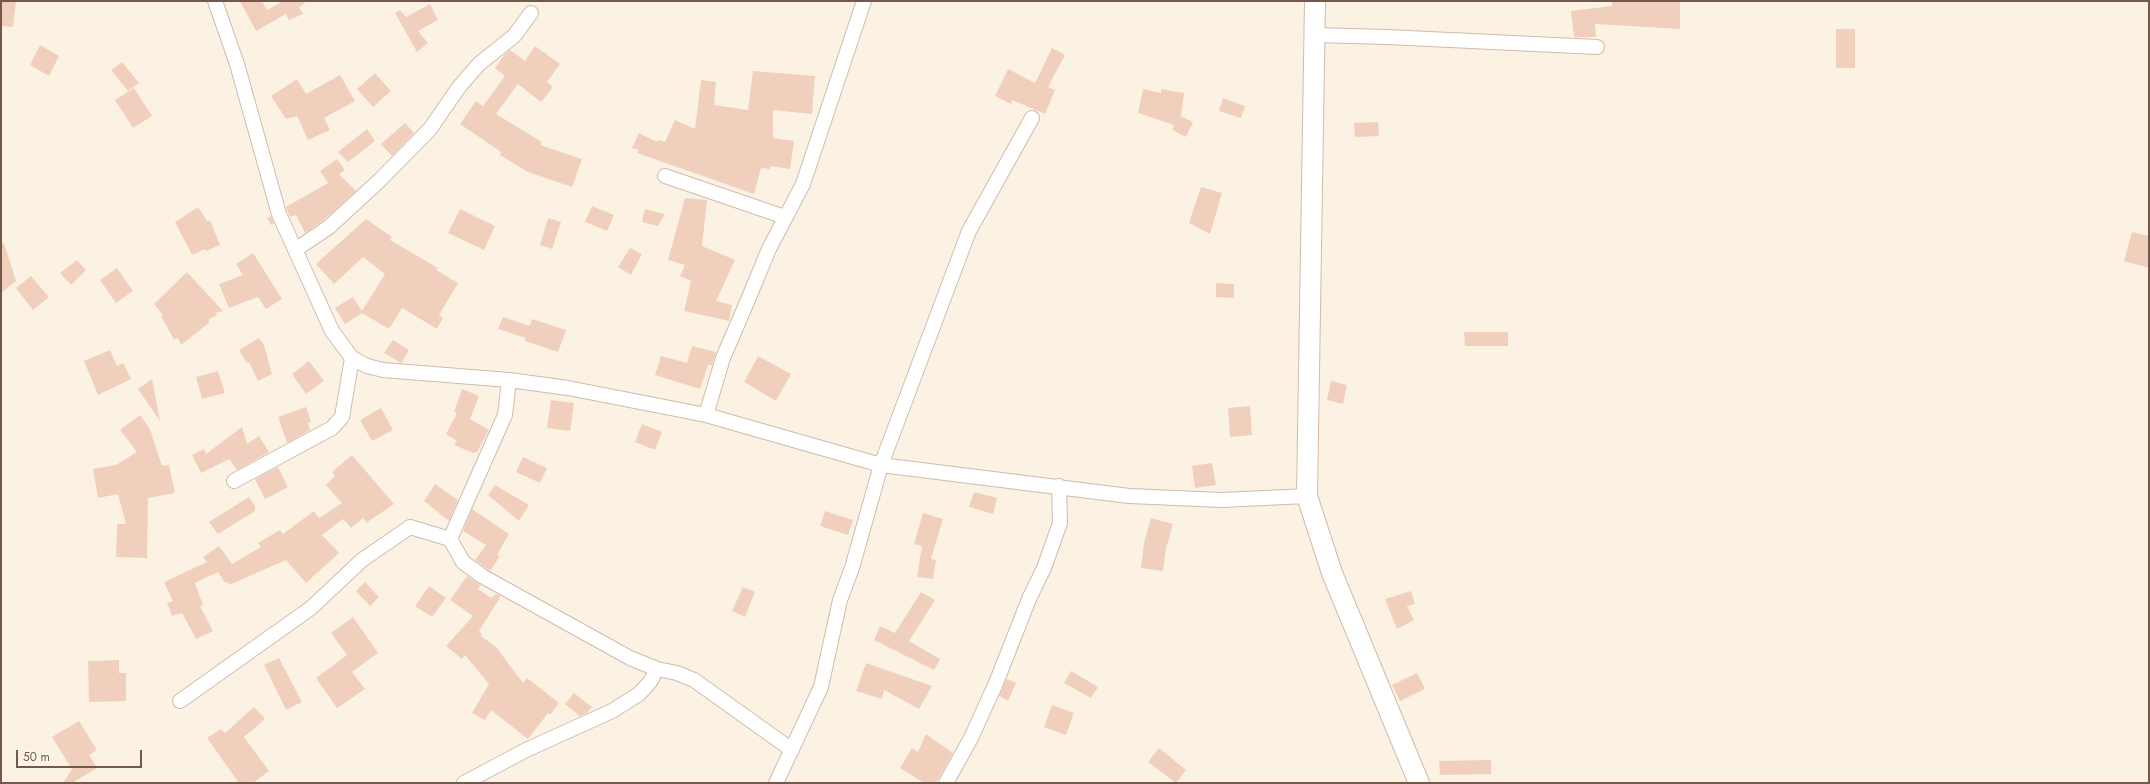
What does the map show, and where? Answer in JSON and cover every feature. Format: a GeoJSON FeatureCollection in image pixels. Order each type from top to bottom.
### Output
{"type":"FeatureCollection","features":[{"type":"Feature","properties":{"kind":"street"},"geometry":{"type":"LineString","coordinates":[[215,1],[237,64],[279,214],[332,331],[352,358],[367,366],[383,370],[509,380],[568,388],[706,415],[881,465],[1059,486],[1129,496],[1222,500],[1307,496]]}},
{"type":"Feature","properties":{"kind":"street"},"geometry":{"type":"LineString","coordinates":[[706,415],[724,358],[769,249],[803,184],[864,1]]}},
{"type":"Feature","properties":{"kind":"street"},"geometry":{"type":"LineString","coordinates":[[1315,1],[1307,496],[1332,573],[1419,783]]}},
{"type":"Feature","properties":{"kind":"street"},"geometry":{"type":"LineString","coordinates":[[296,250],[329,227],[380,180],[430,129],[459,87],[479,64],[514,36],[531,13]]}},
{"type":"Feature","properties":{"kind":"street"},"geometry":{"type":"LineString","coordinates":[[1314,35],[1387,36],[1597,47]]}},
{"type":"Feature","properties":{"kind":"street"},"geometry":{"type":"LineString","coordinates":[[776,783],[821,687],[840,600],[852,568],[881,465],[969,231],[1032,118]]}},
{"type":"Feature","properties":{"kind":"street"},"geometry":{"type":"LineString","coordinates":[[665,176],[786,217]]}},
{"type":"Feature","properties":{"kind":"street"},"geometry":{"type":"LineString","coordinates":[[234,481],[332,428],[342,417],[352,358]]}},
{"type":"Feature","properties":{"kind":"street"},"geometry":{"type":"LineString","coordinates":[[450,539],[505,415],[509,380]]}},
{"type":"Feature","properties":{"kind":"street"},"geometry":{"type":"LineString","coordinates":[[946,783],[971,738],[996,683],[1029,599],[1044,568],[1060,523],[1059,486]]}},
{"type":"Feature","properties":{"kind":"street"},"geometry":{"type":"LineString","coordinates":[[180,701],[310,608],[362,560],[410,527],[450,539],[463,562],[482,576],[630,658],[657,669],[677,673],[694,680],[792,750]]}},
{"type":"Feature","properties":{"kind":"street"},"geometry":{"type":"LineString","coordinates":[[464,783],[526,750],[612,710],[639,694],[650,682],[657,669]]}},
{"type":"Feature","properties":{"kind":"building"},"geometry":{"type":"Polygon","coordinates":[[[1,1],[16,1],[13,27],[1,26],[1,1]]]}},
{"type":"Feature","properties":{"kind":"building"},"geometry":{"type":"Polygon","coordinates":[[[240,1],[262,1],[267,10],[280,3],[279,1],[304,1],[305,3],[299,7],[303,14],[289,20],[286,14],[256,31],[240,1]]]}},
{"type":"Feature","properties":{"kind":"building"},"geometry":{"type":"Polygon","coordinates":[[[1612,1],[1680,1],[1680,29],[1595,24],[1596,37],[1574,37],[1571,11],[1612,6],[1612,1]]]}},
{"type":"Feature","properties":{"kind":"building"},"geometry":{"type":"Polygon","coordinates":[[[430,4],[438,20],[418,31],[428,43],[417,52],[395,13],[400,10],[406,17],[430,4]]]}},
{"type":"Feature","properties":{"kind":"building"},"geometry":{"type":"Polygon","coordinates":[[[1836,29],[1855,29],[1855,68],[1836,68],[1836,29]]]}},
{"type":"Feature","properties":{"kind":"building"},"geometry":{"type":"Polygon","coordinates":[[[40,45],[59,56],[49,76],[30,65],[40,45]]]}},
{"type":"Feature","properties":{"kind":"building"},"geometry":{"type":"Polygon","coordinates":[[[535,46],[560,64],[547,82],[553,87],[541,102],[518,84],[496,114],[542,142],[540,145],[582,159],[572,187],[528,172],[500,155],[501,152],[460,124],[476,101],[483,106],[505,76],[495,68],[505,54],[510,50],[525,61],[535,46]]]}},
{"type":"Feature","properties":{"kind":"building"},"geometry":{"type":"Polygon","coordinates":[[[1052,48],[1065,55],[1048,87],[1055,90],[1045,114],[1012,100],[1011,104],[995,96],[1008,69],[1035,83],[1052,48]]]}},
{"type":"Feature","properties":{"kind":"building"},"geometry":{"type":"Polygon","coordinates":[[[122,62],[139,83],[128,91],[111,70],[122,62]]]}},
{"type":"Feature","properties":{"kind":"building"},"geometry":{"type":"Polygon","coordinates":[[[753,71],[815,76],[812,114],[773,110],[773,138],[794,141],[790,169],[770,166],[770,169],[761,168],[754,194],[637,153],[639,150],[632,148],[639,133],[657,142],[658,140],[665,142],[675,120],[695,129],[701,80],[716,82],[714,105],[748,110],[753,71]]]}},
{"type":"Feature","properties":{"kind":"building"},"geometry":{"type":"Polygon","coordinates":[[[375,73],[391,91],[373,107],[357,89],[375,73]]]}},
{"type":"Feature","properties":{"kind":"building"},"geometry":{"type":"Polygon","coordinates":[[[340,75],[355,101],[324,118],[330,130],[308,140],[297,116],[286,119],[271,96],[297,79],[306,94],[340,75]]]}},
{"type":"Feature","properties":{"kind":"building"},"geometry":{"type":"Polygon","coordinates":[[[134,88],[152,116],[133,128],[115,100],[134,88]]]}},
{"type":"Feature","properties":{"kind":"building"},"geometry":{"type":"Polygon","coordinates":[[[1143,89],[1161,93],[1161,89],[1184,93],[1181,116],[1193,122],[1186,137],[1172,130],[1174,125],[1138,113],[1143,89]]]}},
{"type":"Feature","properties":{"kind":"building"},"geometry":{"type":"Polygon","coordinates":[[[1223,98],[1245,106],[1241,118],[1219,111],[1223,98]]]}},
{"type":"Feature","properties":{"kind":"building"},"geometry":{"type":"Polygon","coordinates":[[[1378,122],[1379,136],[1355,137],[1354,123],[1378,122]]]}},
{"type":"Feature","properties":{"kind":"building"},"geometry":{"type":"Polygon","coordinates":[[[405,123],[414,133],[392,156],[381,144],[405,123]]]}},
{"type":"Feature","properties":{"kind":"building"},"geometry":{"type":"Polygon","coordinates":[[[367,129],[375,141],[348,162],[338,152],[367,129]]]}},
{"type":"Feature","properties":{"kind":"building"},"geometry":{"type":"Polygon","coordinates":[[[337,159],[345,170],[339,174],[356,191],[324,220],[305,233],[296,215],[290,217],[286,207],[328,183],[320,171],[337,159]]]}},
{"type":"Feature","properties":{"kind":"building"},"geometry":{"type":"Polygon","coordinates":[[[1201,187],[1222,193],[1210,234],[1189,223],[1201,187]]]}},
{"type":"Feature","properties":{"kind":"building"},"geometry":{"type":"Polygon","coordinates":[[[685,198],[707,200],[702,246],[735,260],[716,301],[732,305],[729,321],[684,311],[691,281],[680,276],[685,265],[668,260],[685,198]]]}},
{"type":"Feature","properties":{"kind":"building"},"geometry":{"type":"Polygon","coordinates":[[[592,206],[614,215],[607,231],[585,222],[592,206]]]}},
{"type":"Feature","properties":{"kind":"building"},"geometry":{"type":"Polygon","coordinates":[[[198,207],[207,221],[210,220],[220,245],[206,251],[205,249],[192,255],[175,222],[198,207]]]}},
{"type":"Feature","properties":{"kind":"building"},"geometry":{"type":"Polygon","coordinates":[[[460,209],[495,226],[484,250],[448,233],[460,209]]]}},
{"type":"Feature","properties":{"kind":"building"},"geometry":{"type":"Polygon","coordinates":[[[645,209],[665,214],[658,226],[642,222],[645,209]]]}},
{"type":"Feature","properties":{"kind":"building"},"geometry":{"type":"Polygon","coordinates":[[[271,216],[274,224],[271,225],[267,218],[271,216]]]}},
{"type":"Feature","properties":{"kind":"building"},"geometry":{"type":"Polygon","coordinates":[[[548,218],[561,222],[552,249],[540,245],[548,218]]]}},
{"type":"Feature","properties":{"kind":"building"},"geometry":{"type":"Polygon","coordinates":[[[366,219],[392,237],[390,240],[438,268],[436,270],[458,283],[439,315],[443,318],[437,329],[402,308],[389,329],[362,313],[345,324],[335,308],[353,297],[362,311],[385,274],[363,257],[334,284],[316,264],[366,219]]]}},
{"type":"Feature","properties":{"kind":"building"},"geometry":{"type":"Polygon","coordinates":[[[2132,232],[2149,236],[2149,268],[2124,261],[2132,232]]]}},
{"type":"Feature","properties":{"kind":"building"},"geometry":{"type":"Polygon","coordinates":[[[4,243],[16,281],[1,293],[1,244],[4,243]]]}},
{"type":"Feature","properties":{"kind":"building"},"geometry":{"type":"Polygon","coordinates":[[[630,248],[642,254],[631,275],[618,267],[630,248]]]}},
{"type":"Feature","properties":{"kind":"building"},"geometry":{"type":"Polygon","coordinates":[[[253,253],[282,299],[266,309],[258,297],[229,308],[219,284],[243,275],[236,264],[253,253]]]}},
{"type":"Feature","properties":{"kind":"building"},"geometry":{"type":"Polygon","coordinates":[[[77,260],[86,270],[71,285],[60,273],[77,260]]]}},
{"type":"Feature","properties":{"kind":"building"},"geometry":{"type":"Polygon","coordinates":[[[117,268],[133,291],[116,303],[100,280],[117,268]]]}},
{"type":"Feature","properties":{"kind":"building"},"geometry":{"type":"Polygon","coordinates":[[[187,272],[223,311],[216,313],[217,315],[208,320],[210,322],[181,345],[178,338],[174,340],[161,316],[163,315],[154,304],[187,272]]]}},
{"type":"Feature","properties":{"kind":"building"},"geometry":{"type":"Polygon","coordinates":[[[31,276],[49,297],[33,310],[16,288],[31,276]]]}},
{"type":"Feature","properties":{"kind":"building"},"geometry":{"type":"Polygon","coordinates":[[[1216,283],[1234,284],[1234,298],[1216,297],[1216,283]]]}},
{"type":"Feature","properties":{"kind":"building"},"geometry":{"type":"Polygon","coordinates":[[[503,317],[530,326],[532,319],[566,330],[558,352],[525,341],[526,338],[498,329],[503,317]]]}},
{"type":"Feature","properties":{"kind":"building"},"geometry":{"type":"Polygon","coordinates":[[[1464,332],[1508,332],[1508,346],[1465,346],[1464,332]]]}},
{"type":"Feature","properties":{"kind":"building"},"geometry":{"type":"Polygon","coordinates":[[[259,338],[264,345],[272,374],[258,381],[249,362],[247,363],[239,350],[259,338]]]}},
{"type":"Feature","properties":{"kind":"building"},"geometry":{"type":"Polygon","coordinates":[[[393,340],[409,350],[401,363],[384,353],[393,340]]]}},
{"type":"Feature","properties":{"kind":"building"},"geometry":{"type":"Polygon","coordinates":[[[692,346],[716,352],[712,365],[708,365],[700,389],[655,375],[661,356],[687,363],[692,346]]]}},
{"type":"Feature","properties":{"kind":"building"},"geometry":{"type":"Polygon","coordinates":[[[110,350],[117,366],[123,363],[131,379],[98,395],[84,361],[110,350]]]}},
{"type":"Feature","properties":{"kind":"building"},"geometry":{"type":"Polygon","coordinates":[[[758,356],[791,374],[776,401],[744,382],[758,356]]]}},
{"type":"Feature","properties":{"kind":"building"},"geometry":{"type":"Polygon","coordinates":[[[309,361],[324,381],[306,394],[292,374],[309,361]]]}},
{"type":"Feature","properties":{"kind":"building"},"geometry":{"type":"Polygon","coordinates":[[[218,371],[225,393],[202,399],[196,377],[218,371]]]}},
{"type":"Feature","properties":{"kind":"building"},"geometry":{"type":"Polygon","coordinates":[[[152,379],[160,421],[138,389],[152,379]]]}},
{"type":"Feature","properties":{"kind":"building"},"geometry":{"type":"Polygon","coordinates":[[[1331,381],[1347,385],[1343,404],[1327,400],[1331,381]]]}},
{"type":"Feature","properties":{"kind":"building"},"geometry":{"type":"Polygon","coordinates":[[[462,389],[479,396],[470,419],[489,430],[477,452],[473,453],[454,445],[457,441],[446,434],[457,413],[454,412],[462,389]]]}},
{"type":"Feature","properties":{"kind":"building"},"geometry":{"type":"Polygon","coordinates":[[[551,400],[574,403],[570,431],[547,428],[551,400]]]}},
{"type":"Feature","properties":{"kind":"building"},"geometry":{"type":"Polygon","coordinates":[[[1250,406],[1252,435],[1230,437],[1228,408],[1250,406]]]}},
{"type":"Feature","properties":{"kind":"building"},"geometry":{"type":"Polygon","coordinates":[[[306,407],[311,422],[308,423],[310,430],[287,443],[278,417],[306,407]]]}},
{"type":"Feature","properties":{"kind":"building"},"geometry":{"type":"Polygon","coordinates":[[[381,408],[393,430],[372,441],[360,420],[381,408]]]}},
{"type":"Feature","properties":{"kind":"building"},"geometry":{"type":"Polygon","coordinates":[[[140,415],[150,429],[162,466],[169,465],[175,493],[148,498],[147,558],[116,557],[117,524],[126,524],[118,494],[98,498],[93,469],[116,465],[137,452],[120,430],[140,415]]]}},
{"type":"Feature","properties":{"kind":"building"},"geometry":{"type":"Polygon","coordinates":[[[642,424],[662,432],[655,450],[635,442],[642,424]]]}},
{"type":"Feature","properties":{"kind":"building"},"geometry":{"type":"Polygon","coordinates":[[[242,427],[247,444],[259,436],[269,452],[237,470],[229,459],[201,473],[192,455],[204,449],[206,454],[242,427]]]}},
{"type":"Feature","properties":{"kind":"building"},"geometry":{"type":"Polygon","coordinates":[[[352,455],[394,504],[366,523],[363,518],[351,528],[343,519],[322,535],[339,553],[306,583],[286,560],[229,585],[228,582],[225,583],[218,572],[195,583],[203,605],[200,606],[213,631],[196,639],[182,613],[172,616],[167,603],[173,601],[164,582],[207,562],[203,557],[219,546],[232,564],[261,547],[258,543],[280,530],[283,534],[314,511],[319,518],[342,503],[326,485],[335,476],[332,472],[352,455]]]}},
{"type":"Feature","properties":{"kind":"building"},"geometry":{"type":"Polygon","coordinates":[[[523,457],[547,468],[540,483],[516,472],[523,457]]]}},
{"type":"Feature","properties":{"kind":"building"},"geometry":{"type":"Polygon","coordinates":[[[1212,463],[1216,485],[1195,488],[1192,466],[1212,463]]]}},
{"type":"Feature","properties":{"kind":"building"},"geometry":{"type":"Polygon","coordinates":[[[278,467],[288,487],[265,499],[255,479],[278,467]]]}},
{"type":"Feature","properties":{"kind":"building"},"geometry":{"type":"Polygon","coordinates":[[[435,484],[458,500],[449,521],[424,501],[435,484]]]}},
{"type":"Feature","properties":{"kind":"building"},"geometry":{"type":"Polygon","coordinates":[[[495,485],[529,505],[519,521],[488,495],[495,485]]]}},
{"type":"Feature","properties":{"kind":"building"},"geometry":{"type":"Polygon","coordinates":[[[974,492],[997,498],[993,514],[969,507],[974,492]]]}},
{"type":"Feature","properties":{"kind":"building"},"geometry":{"type":"Polygon","coordinates":[[[249,497],[255,506],[255,511],[218,534],[209,522],[249,497]]]}},
{"type":"Feature","properties":{"kind":"building"},"geometry":{"type":"Polygon","coordinates":[[[472,509],[509,534],[497,555],[500,556],[490,571],[475,560],[486,545],[463,531],[472,509]]]}},
{"type":"Feature","properties":{"kind":"building"},"geometry":{"type":"Polygon","coordinates":[[[825,511],[853,520],[848,535],[820,526],[825,511]]]}},
{"type":"Feature","properties":{"kind":"building"},"geometry":{"type":"Polygon","coordinates":[[[923,513],[943,519],[931,559],[936,560],[933,579],[917,577],[922,546],[914,544],[923,513]]]}},
{"type":"Feature","properties":{"kind":"building"},"geometry":{"type":"Polygon","coordinates":[[[1151,518],[1173,524],[1166,549],[1163,571],[1141,568],[1144,543],[1151,518]]]}},
{"type":"Feature","properties":{"kind":"building"},"geometry":{"type":"Polygon","coordinates":[[[467,576],[481,585],[478,589],[491,598],[496,594],[501,596],[479,631],[482,634],[481,636],[496,647],[523,683],[527,678],[559,703],[550,715],[548,713],[528,739],[491,710],[485,720],[472,713],[489,684],[465,655],[462,659],[446,646],[473,616],[450,600],[467,576]]]}},
{"type":"Feature","properties":{"kind":"building"},"geometry":{"type":"Polygon","coordinates":[[[365,582],[379,597],[370,606],[356,591],[365,582]]]}},
{"type":"Feature","properties":{"kind":"building"},"geometry":{"type":"Polygon","coordinates":[[[429,586],[446,598],[432,617],[415,606],[429,586]]]}},
{"type":"Feature","properties":{"kind":"building"},"geometry":{"type":"Polygon","coordinates":[[[743,587],[755,592],[745,617],[732,611],[743,587]]]}},
{"type":"Feature","properties":{"kind":"building"},"geometry":{"type":"Polygon","coordinates":[[[1411,591],[1415,604],[1407,606],[1414,620],[1397,629],[1385,599],[1411,591]]]}},
{"type":"Feature","properties":{"kind":"building"},"geometry":{"type":"Polygon","coordinates":[[[921,592],[935,600],[909,641],[940,659],[934,670],[874,640],[880,626],[895,633],[921,592]]]}},
{"type":"Feature","properties":{"kind":"building"},"geometry":{"type":"Polygon","coordinates":[[[353,617],[378,653],[352,672],[365,689],[337,708],[316,678],[347,655],[331,633],[353,617]]]}},
{"type":"Feature","properties":{"kind":"building"},"geometry":{"type":"Polygon","coordinates":[[[279,658],[302,702],[286,710],[264,665],[279,658]]]}},
{"type":"Feature","properties":{"kind":"building"},"geometry":{"type":"Polygon","coordinates":[[[119,660],[119,673],[126,673],[126,701],[89,702],[88,661],[119,660]]]}},
{"type":"Feature","properties":{"kind":"building"},"geometry":{"type":"Polygon","coordinates":[[[866,663],[932,686],[919,709],[884,690],[882,699],[856,691],[866,663]]]}},
{"type":"Feature","properties":{"kind":"building"},"geometry":{"type":"Polygon","coordinates":[[[1071,671],[1098,687],[1091,698],[1064,683],[1071,671]]]}},
{"type":"Feature","properties":{"kind":"building"},"geometry":{"type":"Polygon","coordinates":[[[1417,673],[1425,689],[1400,701],[1392,685],[1417,673]]]}},
{"type":"Feature","properties":{"kind":"building"},"geometry":{"type":"Polygon","coordinates":[[[1007,679],[1016,683],[1008,701],[999,696],[1007,679]]]}},
{"type":"Feature","properties":{"kind":"building"},"geometry":{"type":"Polygon","coordinates":[[[574,693],[592,707],[587,713],[580,716],[565,704],[574,693]]]}},
{"type":"Feature","properties":{"kind":"building"},"geometry":{"type":"Polygon","coordinates":[[[1052,705],[1074,713],[1066,735],[1044,727],[1052,705]]]}},
{"type":"Feature","properties":{"kind":"building"},"geometry":{"type":"Polygon","coordinates":[[[254,707],[265,719],[244,737],[269,771],[253,783],[239,783],[207,738],[221,729],[225,733],[254,707]]]}},
{"type":"Feature","properties":{"kind":"building"},"geometry":{"type":"Polygon","coordinates":[[[79,721],[97,750],[89,755],[97,768],[72,783],[63,783],[72,769],[52,737],[79,721]]]}},
{"type":"Feature","properties":{"kind":"building"},"geometry":{"type":"Polygon","coordinates":[[[926,734],[953,753],[936,783],[924,783],[900,768],[912,748],[918,752],[926,734]]]}},
{"type":"Feature","properties":{"kind":"building"},"geometry":{"type":"Polygon","coordinates":[[[1159,748],[1186,770],[1176,783],[1148,762],[1159,748]]]}},
{"type":"Feature","properties":{"kind":"building"},"geometry":{"type":"Polygon","coordinates":[[[1491,760],[1491,774],[1440,775],[1439,761],[1491,760]]]}}]}
